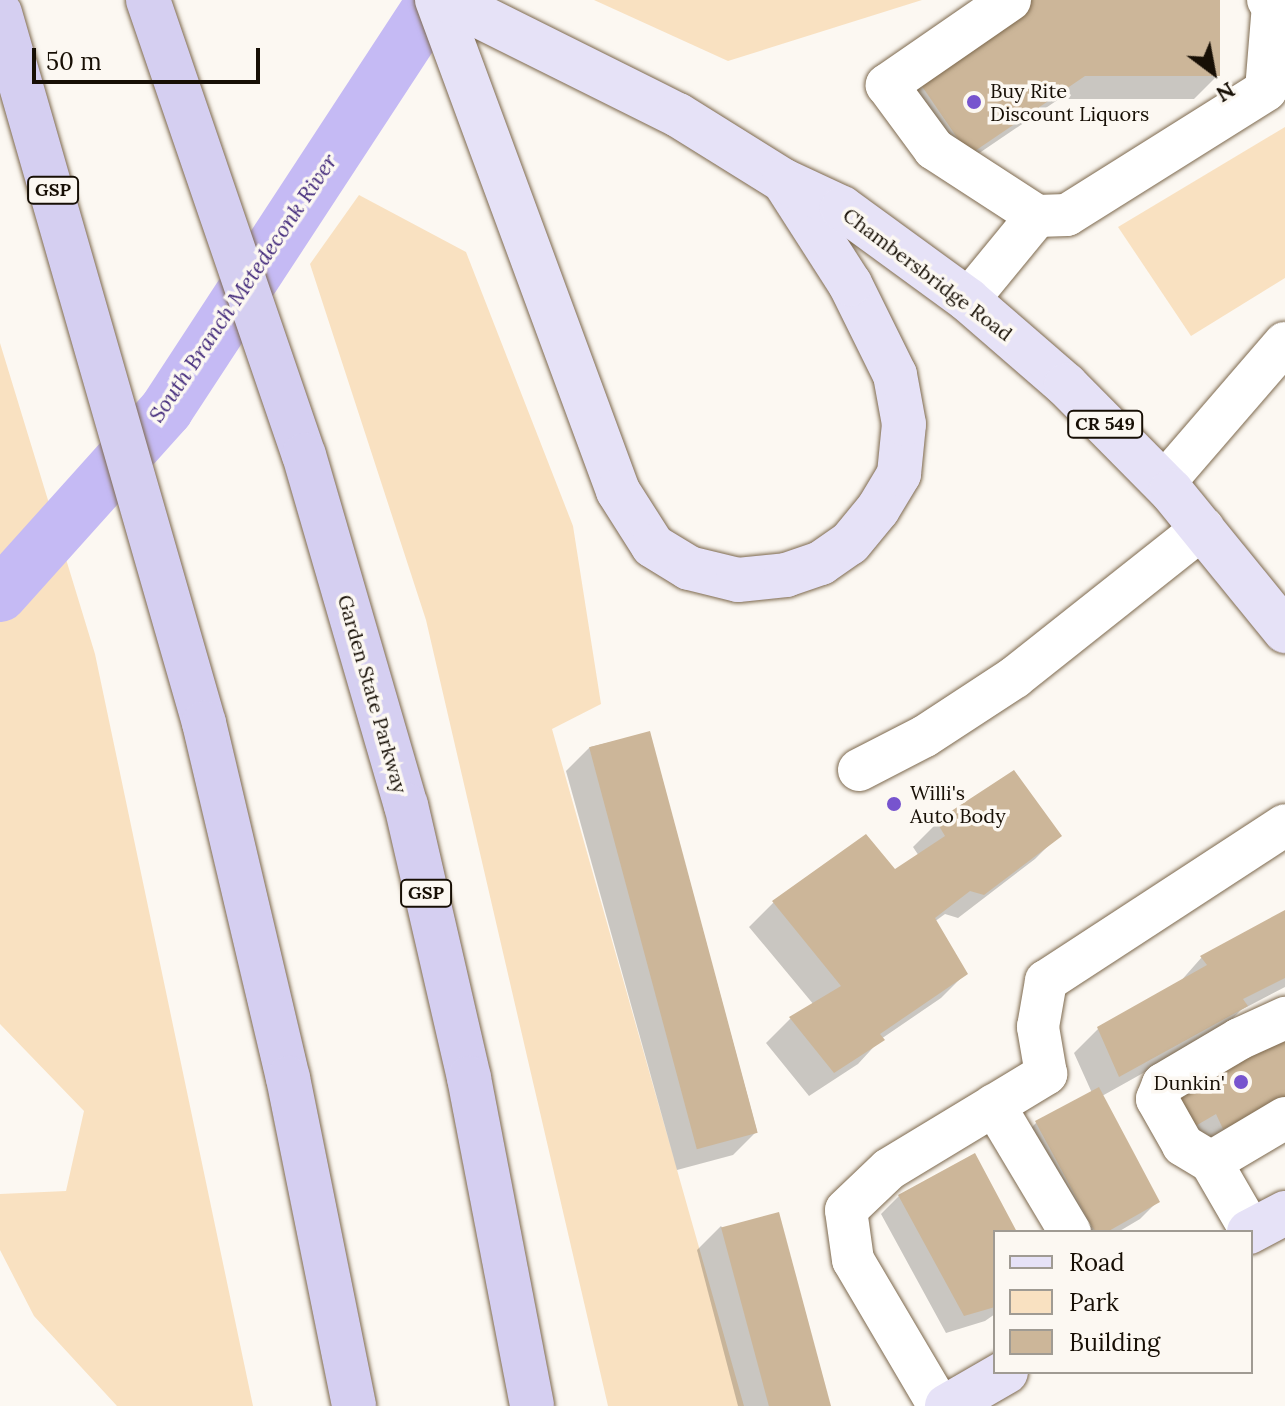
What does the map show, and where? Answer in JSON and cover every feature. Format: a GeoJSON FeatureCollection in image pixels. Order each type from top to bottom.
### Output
{"type":"FeatureCollection","features":[{"type":"Feature","properties":{"kind":"highway","name":"Garden State Parkway"},"geometry":{"type":"LineString","coordinates":[[148,0],[282,389],[406,805],[469,1078],[532,1406]]}},
{"type":"Feature","properties":{"kind":"highway","name":"GSP"},"geometry":{"type":"LineString","coordinates":[[0,13],[164,574],[204,723],[288,1078],[354,1406]]}},
{"type":"Feature","properties":{"kind":"main road"},"geometry":{"type":"LineString","coordinates":[[437,0],[618,491],[653,546],[689,568],[738,580],[786,575],[831,556],[850,543],[878,509],[899,474],[904,424],[895,375],[850,284],[784,181]]}},
{"type":"Feature","properties":{"kind":"main road","name":"Chambersbridge Road"},"geometry":{"type":"LineString","coordinates":[[447,0],[678,115],[784,181],[842,208],[968,300],[1066,385],[1164,483],[1282,619]]}},
{"type":"Feature","properties":{"kind":"main road"},"geometry":{"type":"LineString","coordinates":[[1253,1230],[1285,1213]]}},
{"type":"Feature","properties":{"kind":"main road"},"geometry":{"type":"LineString","coordinates":[[947,1406],[1003,1374]]}},
{"type":"Feature","properties":{"kind":"lane"},"geometry":{"type":"LineString","coordinates":[[1010,0],[887,85],[934,149],[1037,216],[1067,215],[1266,90],[1273,5],[1268,0]]}},
{"type":"Feature","properties":{"kind":"lane"},"geometry":{"type":"LineString","coordinates":[[968,300],[1037,216]]}},
{"type":"Feature","properties":{"kind":"lane"},"geometry":{"type":"LineString","coordinates":[[1164,483],[1285,343]]}},
{"type":"Feature","properties":{"kind":"lane"},"geometry":{"type":"LineString","coordinates":[[859,770],[925,736],[1015,677],[1203,528]]}},
{"type":"Feature","properties":{"kind":"lane"},"geometry":{"type":"LineString","coordinates":[[939,1406],[853,1260],[846,1210],[889,1169],[1046,1074],[1038,1027],[1046,981],[1285,825]]}},
{"type":"Feature","properties":{"kind":"lane"},"geometry":{"type":"LineString","coordinates":[[1249,1230],[1211,1162],[1183,1145],[1157,1099],[1163,1084],[1239,1039],[1285,1018]]}},
{"type":"Feature","properties":{"kind":"lane"},"geometry":{"type":"LineString","coordinates":[[994,1105],[1069,1230]]}},
{"type":"Feature","properties":{"kind":"lane"},"geometry":{"type":"LineString","coordinates":[[1211,1162],[1285,1118]]}},
{"type":"Feature","properties":{"kind":"green space"},"geometry":{"type":"Polygon","coordinates":[[[594,0],[922,0],[728,61],[594,0]]]}},
{"type":"Feature","properties":{"kind":"green space"},"geometry":{"type":"Polygon","coordinates":[[[1285,127],[1285,278],[1191,336],[1118,227],[1285,127]]]}},
{"type":"Feature","properties":{"kind":"green space"},"geometry":{"type":"Polygon","coordinates":[[[359,195],[466,252],[573,526],[601,704],[552,729],[744,1406],[608,1406],[426,620],[310,264],[359,195]]]}},
{"type":"Feature","properties":{"kind":"green space"},"geometry":{"type":"Polygon","coordinates":[[[0,343],[95,654],[253,1406],[117,1406],[34,1316],[0,1250],[0,1194],[66,1191],[84,1111],[0,1024],[0,343]]]}},
{"type":"Feature","properties":{"kind":"building"},"geometry":{"type":"Polygon","coordinates":[[[1032,0],[1220,0],[1220,76],[1085,76],[969,155],[917,79],[1032,0]]]}},
{"type":"Feature","properties":{"kind":"building"},"geometry":{"type":"Polygon","coordinates":[[[650,731],[758,1133],[697,1149],[589,747],[650,731]]]}},
{"type":"Feature","properties":{"kind":"building"},"geometry":{"type":"Polygon","coordinates":[[[1014,770],[1062,836],[984,895],[970,891],[935,918],[968,974],[880,1034],[885,1040],[834,1073],[789,1017],[841,986],[772,901],[866,834],[895,869],[945,836],[936,821],[1014,770]]]}},
{"type":"Feature","properties":{"kind":"building"},"geometry":{"type":"Polygon","coordinates":[[[1285,910],[1285,978],[1243,999],[1248,1006],[1119,1077],[1097,1027],[1207,965],[1200,956],[1285,910]]]}},
{"type":"Feature","properties":{"kind":"building","name":"Dunkin'"},"geometry":{"type":"Polygon","coordinates":[[[1285,1034],[1285,1101],[1223,1129],[1216,1114],[1192,1128],[1173,1094],[1285,1034]]]}},
{"type":"Feature","properties":{"kind":"building"},"geometry":{"type":"Polygon","coordinates":[[[1099,1087],[1160,1202],[1111,1230],[1094,1230],[1035,1121],[1099,1087]]]}},
{"type":"Feature","properties":{"kind":"building"},"geometry":{"type":"Polygon","coordinates":[[[975,1153],[1016,1230],[993,1230],[993,1308],[964,1316],[898,1195],[975,1153]]]}},
{"type":"Feature","properties":{"kind":"building"},"geometry":{"type":"Polygon","coordinates":[[[779,1212],[831,1406],[769,1406],[721,1228],[779,1212]]]}},
{"type":"Feature","properties":{"kind":"waterway","name":"South Branch Metedeconk River"},"geometry":{"type":"LineString","coordinates":[[0,595],[166,410],[434,0]]}},
{"type":"Feature","properties":{"kind":"place","name":"Buy Rite Discount Liquors"},"geometry":{"type":"Point","coordinates":[974,102]}},
{"type":"Feature","properties":{"kind":"place","name":"Willi's Auto Body"},"geometry":{"type":"Point","coordinates":[894,804]}},
{"type":"Feature","properties":{"kind":"place","name":"Dunkin'"},"geometry":{"type":"Point","coordinates":[1241,1082]}}]}
